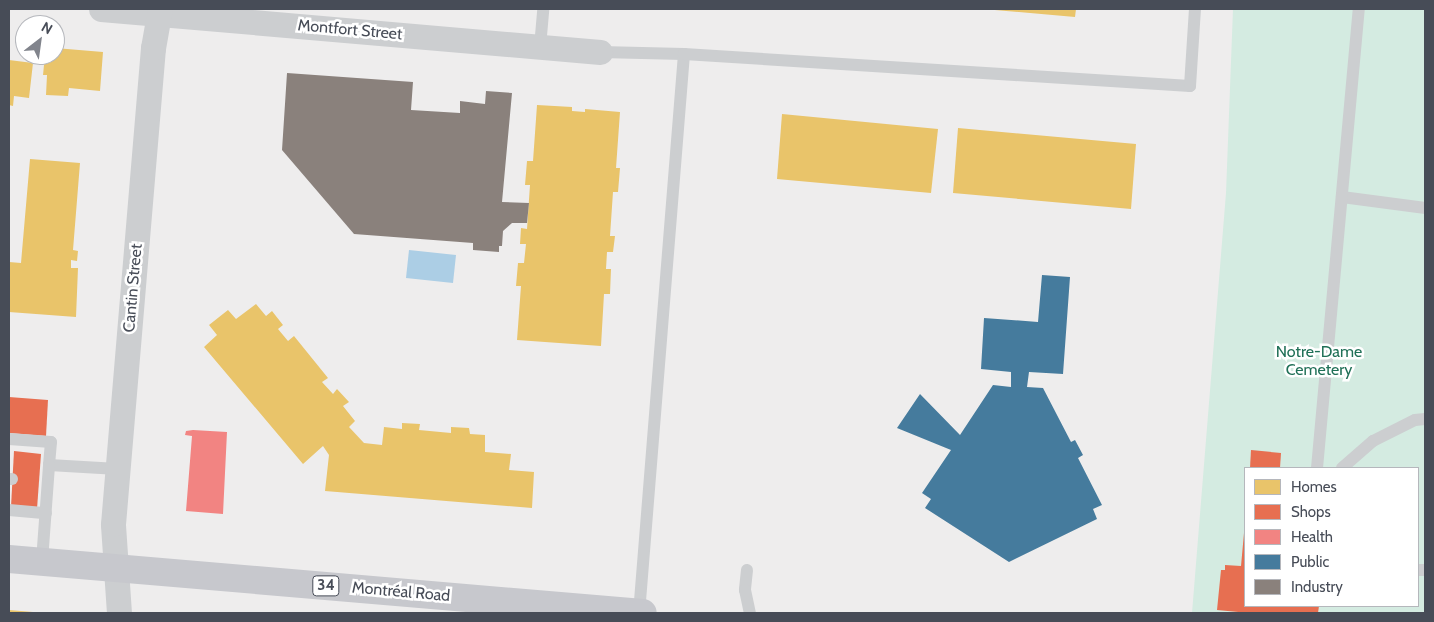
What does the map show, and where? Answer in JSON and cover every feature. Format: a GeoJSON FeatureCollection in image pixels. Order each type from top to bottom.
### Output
{"type":"FeatureCollection","features":[{"type":"Feature","properties":{"kind":"main road","name":"Montréal Road"},"geometry":{"type":"LineString","coordinates":[[9,559],[643,613]]}},
{"type":"Feature","properties":{"kind":"street","name":"Montfort Street"},"geometry":{"type":"LineString","coordinates":[[101,9],[159,11],[600,52]]}},
{"type":"Feature","properties":{"kind":"street","name":"Cantin Street"},"geometry":{"type":"LineString","coordinates":[[119,613],[113,524],[153,48],[159,11]]}},
{"type":"Feature","properties":{"kind":"lane"},"geometry":{"type":"LineString","coordinates":[[540,47],[543,9]]}},
{"type":"Feature","properties":{"kind":"lane"},"geometry":{"type":"LineString","coordinates":[[600,52],[684,54],[1190,86],[1194,9]]}},
{"type":"Feature","properties":{"kind":"lane"},"geometry":{"type":"LineString","coordinates":[[1317,467],[1359,9]]}},
{"type":"Feature","properties":{"kind":"lane"},"geometry":{"type":"LineString","coordinates":[[639,613],[684,54]]}},
{"type":"Feature","properties":{"kind":"lane"},"geometry":{"type":"LineString","coordinates":[[1342,197],[1425,208]]}},
{"type":"Feature","properties":{"kind":"lane"},"geometry":{"type":"LineString","coordinates":[[1343,467],[1373,441],[1415,420],[1425,419]]}},
{"type":"Feature","properties":{"kind":"lane"},"geometry":{"type":"LineString","coordinates":[[9,440],[51,442],[49,465],[44,482],[46,513],[42,561]]}},
{"type":"Feature","properties":{"kind":"lane"},"geometry":{"type":"LineString","coordinates":[[49,465],[118,469]]}},
{"type":"Feature","properties":{"kind":"lane"},"geometry":{"type":"LineString","coordinates":[[9,510],[46,513]]}},
{"type":"Feature","properties":{"kind":"lane"},"geometry":{"type":"LineString","coordinates":[[746,570],[745,590],[750,613]]}},
{"type":"Feature","properties":{"kind":"green space","name":"Notre-Dame Cemetery"},"geometry":{"type":"Polygon","coordinates":[[[1233,9],[1425,9],[1425,613],[1192,613],[1226,193],[1233,9]]]}},
{"type":"Feature","properties":{"kind":"water"},"geometry":{"type":"Polygon","coordinates":[[[409,250],[456,255],[453,283],[406,278],[409,250]]]}},
{"type":"Feature","properties":{"kind":"building: Homes"},"geometry":{"type":"Polygon","coordinates":[[[983,9],[1076,9],[1075,17],[983,9]]]}},
{"type":"Feature","properties":{"kind":"building: Homes"},"geometry":{"type":"Polygon","coordinates":[[[65,49],[103,52],[100,91],[69,88],[68,96],[46,95],[47,75],[43,75],[44,65],[65,65],[65,49]]]}},
{"type":"Feature","properties":{"kind":"building: Homes"},"geometry":{"type":"Polygon","coordinates":[[[9,60],[15,61],[15,65],[33,65],[29,98],[14,96],[13,106],[9,105],[9,60]]]}},
{"type":"Feature","properties":{"kind":"building: Homes"},"geometry":{"type":"Polygon","coordinates":[[[537,105],[572,107],[572,111],[585,112],[585,109],[620,112],[616,168],[620,168],[618,192],[613,192],[610,236],[615,236],[613,252],[607,252],[606,269],[611,269],[610,294],[604,294],[601,346],[517,340],[521,286],[516,286],[518,263],[524,263],[526,244],[520,244],[521,228],[527,229],[530,185],[525,185],[527,161],[533,161],[537,105]]]}},
{"type":"Feature","properties":{"kind":"building: Homes"},"geometry":{"type":"Polygon","coordinates":[[[782,114],[938,129],[931,193],[777,179],[782,114]]]}},
{"type":"Feature","properties":{"kind":"building: Homes"},"geometry":{"type":"Polygon","coordinates":[[[958,128],[1136,144],[1131,209],[953,193],[958,128]]]}},
{"type":"Feature","properties":{"kind":"building: Homes"},"geometry":{"type":"Polygon","coordinates":[[[30,159],[80,163],[73,250],[78,251],[77,261],[71,260],[71,268],[78,268],[76,317],[9,312],[9,262],[21,263],[30,159]]]}},
{"type":"Feature","properties":{"kind":"building: Homes"},"geometry":{"type":"Polygon","coordinates":[[[256,304],[266,316],[272,311],[283,325],[278,329],[288,341],[294,336],[328,378],[322,382],[333,394],[337,389],[349,402],[343,406],[355,421],[349,427],[364,443],[382,445],[384,427],[402,429],[402,423],[420,424],[419,430],[451,433],[451,427],[469,428],[470,434],[485,435],[485,452],[511,454],[509,470],[534,472],[532,508],[325,491],[329,455],[323,446],[303,464],[204,347],[217,335],[209,325],[228,310],[236,319],[256,304]]]}},
{"type":"Feature","properties":{"kind":"building: Homes"},"geometry":{"type":"Polygon","coordinates":[[[9,610],[33,612],[9,613],[9,610]]]}},
{"type":"Feature","properties":{"kind":"building: Shops"},"geometry":{"type":"Polygon","coordinates":[[[9,397],[48,400],[46,436],[9,433],[9,397]]]}},
{"type":"Feature","properties":{"kind":"building: Shops"},"geometry":{"type":"Polygon","coordinates":[[[1251,450],[1281,453],[1280,467],[1250,467],[1251,450]]]}},
{"type":"Feature","properties":{"kind":"building: Shops"},"geometry":{"type":"Polygon","coordinates":[[[14,451],[41,454],[37,509],[11,507],[14,451]]]}},
{"type":"Feature","properties":{"kind":"building: Shops"},"geometry":{"type":"Polygon","coordinates":[[[1244,533],[1244,607],[1319,607],[1318,613],[1249,613],[1217,610],[1221,570],[1225,570],[1225,565],[1241,566],[1244,533]]]}},
{"type":"Feature","properties":{"kind":"building: Health"},"geometry":{"type":"Polygon","coordinates":[[[186,431],[227,432],[223,514],[186,511],[192,436],[185,435],[186,431]]]}},
{"type":"Feature","properties":{"kind":"building: Public"},"geometry":{"type":"Polygon","coordinates":[[[1042,275],[1070,277],[1063,374],[1029,372],[1027,387],[1043,388],[1071,442],[1075,440],[1083,455],[1078,458],[1102,505],[1093,509],[1097,519],[1009,562],[925,508],[931,499],[922,493],[951,450],[897,428],[920,394],[960,435],[993,385],[1011,387],[1011,372],[981,369],[984,318],[1038,322],[1042,275]]]}},
{"type":"Feature","properties":{"kind":"building: Industry"},"geometry":{"type":"Polygon","coordinates":[[[287,73],[413,82],[411,110],[460,113],[460,101],[485,104],[486,91],[512,93],[502,202],[529,203],[527,223],[512,223],[503,231],[502,246],[499,246],[499,252],[473,250],[473,243],[354,234],[282,150],[287,73]]]}}]}
